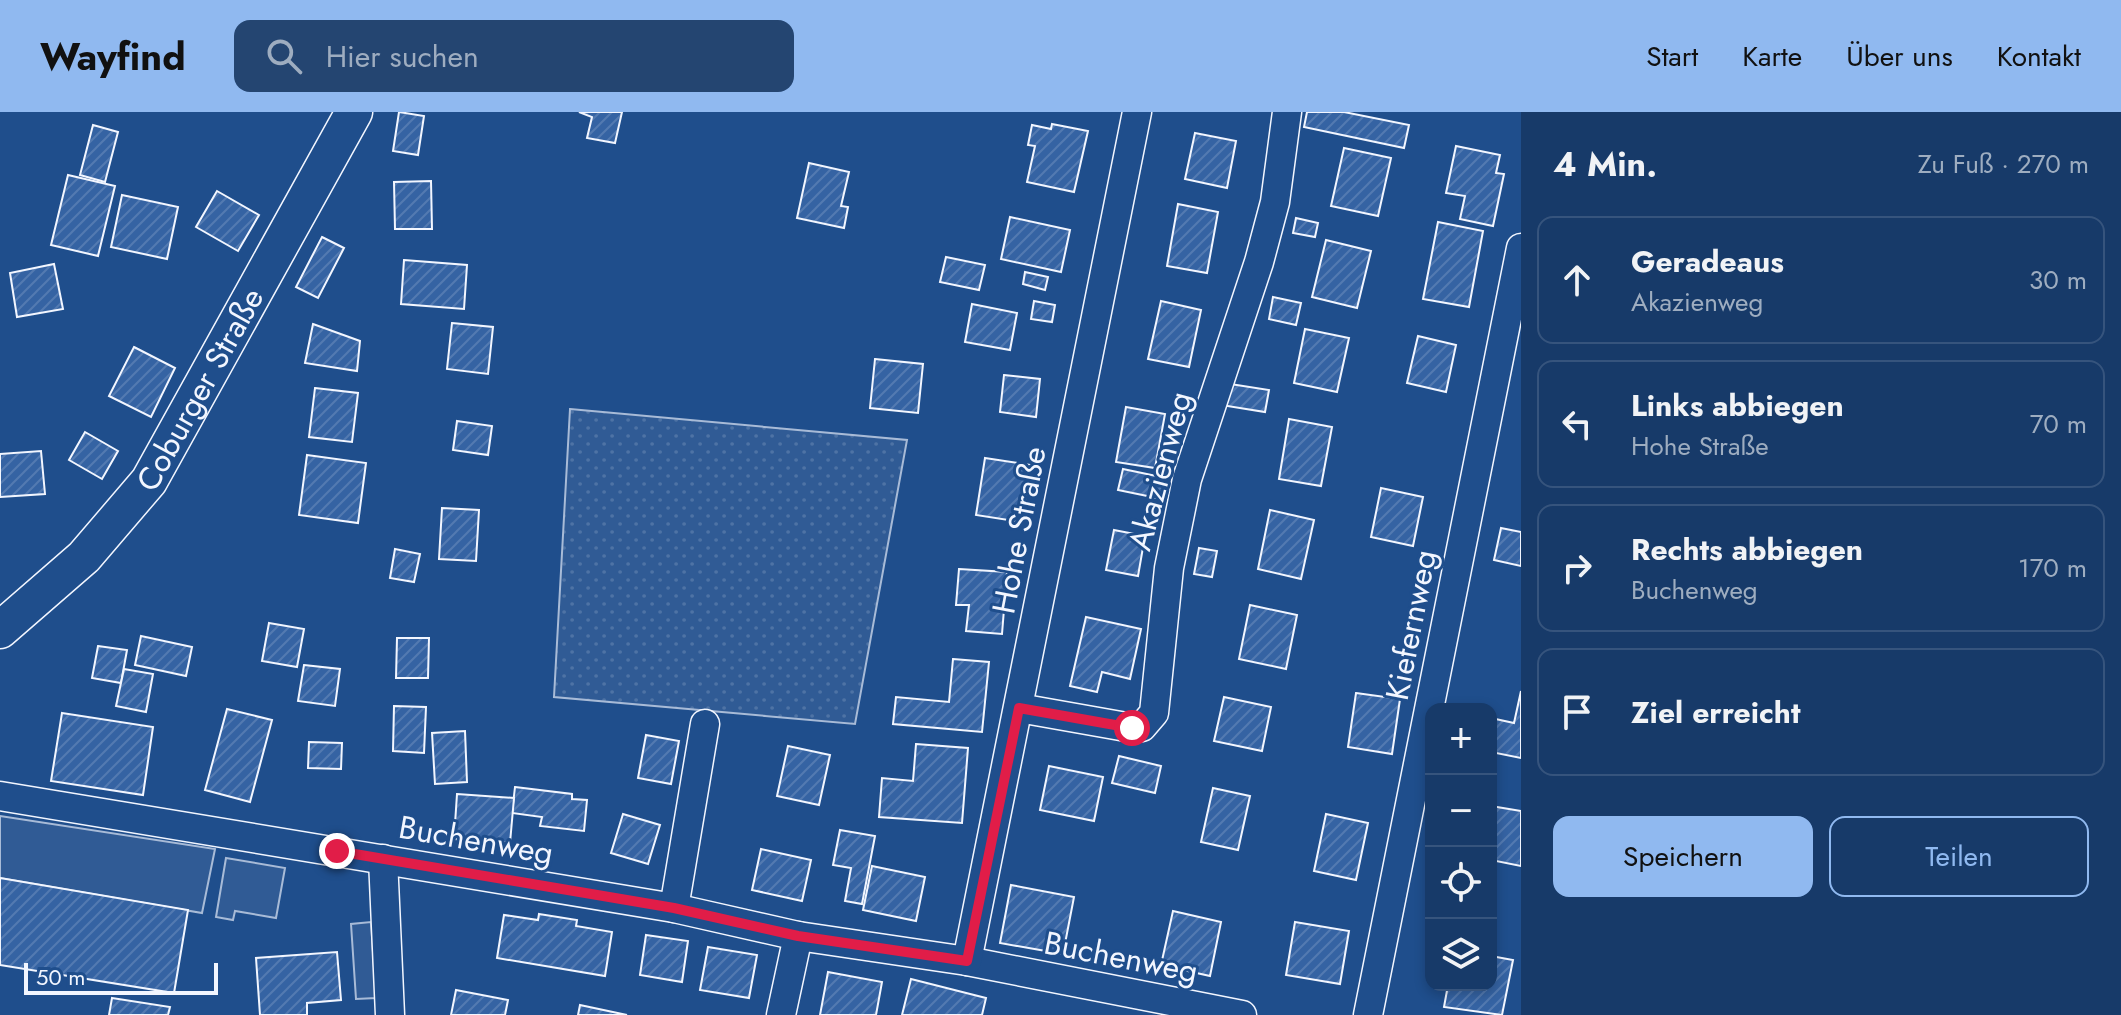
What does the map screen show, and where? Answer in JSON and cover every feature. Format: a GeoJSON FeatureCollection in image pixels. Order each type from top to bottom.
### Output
{"type":"FeatureCollection","features":[{"type":"Feature","properties":{"kind":"main road","name":"Coburger Straße"},"geometry":{"type":"LineString","coordinates":[[0,630],[84,557],[149,481],[354,112]]}},
{"type":"Feature","properties":{"kind":"street","name":"Hohe Straße"},"geometry":{"type":"LineString","coordinates":[[967,961],[1137,112]]}},
{"type":"Feature","properties":{"kind":"street","name":"Akazienweg"},"geometry":{"type":"LineString","coordinates":[[1019,708],[1132,728],[1142,727],[1154,713],[1169,568],[1187,479],[1259,262],[1275,202],[1287,112]]}},
{"type":"Feature","properties":{"kind":"street","name":"Kiefernweg"},"geometry":{"type":"LineString","coordinates":[[1368,1015],[1521,248]]}},
{"type":"Feature","properties":{"kind":"street"},"geometry":{"type":"LineString","coordinates":[[674,908],[705,724]]}},
{"type":"Feature","properties":{"kind":"street","name":"Buchenweg"},"geometry":{"type":"LineString","coordinates":[[0,796],[674,908],[798,936],[967,961],[1242,1015]]}},
{"type":"Feature","properties":{"kind":"street"},"geometry":{"type":"LineString","coordinates":[[383,859],[390,1015]]}},
{"type":"Feature","properties":{"kind":"street"},"geometry":{"type":"LineString","coordinates":[[781,1015],[798,936]]}},
{"type":"Feature","properties":{"kind":"shaded area"},"geometry":{"type":"Polygon","coordinates":[[[570,409],[907,440],[855,724],[554,697],[570,409]]]}},
{"type":"Feature","properties":{"kind":"shaded area"},"geometry":{"type":"Polygon","coordinates":[[[0,816],[215,849],[202,913],[0,878],[0,816]]]}},
{"type":"Feature","properties":{"kind":"shaded area"},"geometry":{"type":"Polygon","coordinates":[[[226,858],[285,868],[276,918],[235,911],[233,920],[216,917],[226,858]]]}},
{"type":"Feature","properties":{"kind":"shaded area"},"geometry":{"type":"Polygon","coordinates":[[[371,922],[376,998],[356,999],[351,924],[371,922]]]}},
{"type":"Feature","properties":{"kind":"building"},"geometry":{"type":"Polygon","coordinates":[[[399,112],[424,116],[418,155],[393,151],[399,112]]]}},
{"type":"Feature","properties":{"kind":"building"},"geometry":{"type":"Polygon","coordinates":[[[579,112],[622,112],[615,143],[587,138],[592,117],[579,112]]]}},
{"type":"Feature","properties":{"kind":"building"},"geometry":{"type":"Polygon","coordinates":[[[1307,112],[1344,112],[1409,125],[1404,148],[1304,127],[1307,112]]]}},
{"type":"Feature","properties":{"kind":"building"},"geometry":{"type":"Polygon","coordinates":[[[1052,124],[1088,131],[1074,192],[1027,182],[1035,146],[1028,145],[1032,125],[1051,129],[1052,124]]]}},
{"type":"Feature","properties":{"kind":"building"},"geometry":{"type":"Polygon","coordinates":[[[93,125],[118,132],[105,182],[80,175],[93,125]]]}},
{"type":"Feature","properties":{"kind":"building"},"geometry":{"type":"Polygon","coordinates":[[[1195,133],[1236,141],[1227,188],[1185,179],[1195,133]]]}},
{"type":"Feature","properties":{"kind":"building"},"geometry":{"type":"Polygon","coordinates":[[[1456,146],[1500,155],[1496,173],[1504,174],[1493,226],[1460,219],[1465,196],[1446,193],[1456,146]]]}},
{"type":"Feature","properties":{"kind":"building"},"geometry":{"type":"Polygon","coordinates":[[[1344,148],[1391,158],[1378,216],[1331,206],[1344,148]]]}},
{"type":"Feature","properties":{"kind":"building"},"geometry":{"type":"Polygon","coordinates":[[[809,163],[849,172],[841,206],[848,207],[844,228],[797,218],[809,163]]]}},
{"type":"Feature","properties":{"kind":"building"},"geometry":{"type":"Polygon","coordinates":[[[68,175],[115,186],[98,256],[51,245],[68,175]]]}},
{"type":"Feature","properties":{"kind":"building"},"geometry":{"type":"Polygon","coordinates":[[[431,181],[432,229],[395,229],[394,182],[431,181]]]}},
{"type":"Feature","properties":{"kind":"building"},"geometry":{"type":"Polygon","coordinates":[[[217,191],[259,215],[238,251],[196,227],[217,191]]]}},
{"type":"Feature","properties":{"kind":"building"},"geometry":{"type":"Polygon","coordinates":[[[122,195],[178,207],[167,259],[111,247],[122,195]]]}},
{"type":"Feature","properties":{"kind":"building"},"geometry":{"type":"Polygon","coordinates":[[[1178,204],[1218,212],[1207,273],[1167,266],[1178,204]]]}},
{"type":"Feature","properties":{"kind":"building"},"geometry":{"type":"Polygon","coordinates":[[[1010,217],[1070,230],[1061,272],[1001,259],[1010,217]]]}},
{"type":"Feature","properties":{"kind":"building"},"geometry":{"type":"Polygon","coordinates":[[[1296,218],[1318,223],[1315,237],[1293,233],[1296,218]]]}},
{"type":"Feature","properties":{"kind":"building"},"geometry":{"type":"Polygon","coordinates":[[[1438,222],[1483,231],[1469,307],[1423,299],[1438,222]]]}},
{"type":"Feature","properties":{"kind":"building"},"geometry":{"type":"Polygon","coordinates":[[[322,237],[344,248],[318,298],[296,287],[322,237]]]}},
{"type":"Feature","properties":{"kind":"building"},"geometry":{"type":"Polygon","coordinates":[[[1326,240],[1371,251],[1357,308],[1312,297],[1326,240]]]}},
{"type":"Feature","properties":{"kind":"building"},"geometry":{"type":"Polygon","coordinates":[[[946,257],[985,265],[979,290],[940,282],[946,257]]]}},
{"type":"Feature","properties":{"kind":"building"},"geometry":{"type":"Polygon","coordinates":[[[404,260],[467,265],[464,309],[401,304],[404,260]]]}},
{"type":"Feature","properties":{"kind":"building"},"geometry":{"type":"Polygon","coordinates":[[[54,264],[63,309],[17,317],[10,273],[54,264]]]}},
{"type":"Feature","properties":{"kind":"building"},"geometry":{"type":"Polygon","coordinates":[[[1025,272],[1048,277],[1045,290],[1023,284],[1025,272]]]}},
{"type":"Feature","properties":{"kind":"building"},"geometry":{"type":"Polygon","coordinates":[[[1273,297],[1301,303],[1296,325],[1269,319],[1273,297]]]}},
{"type":"Feature","properties":{"kind":"building"},"geometry":{"type":"Polygon","coordinates":[[[1034,301],[1055,305],[1052,322],[1031,319],[1034,301]]]}},
{"type":"Feature","properties":{"kind":"building"},"geometry":{"type":"Polygon","coordinates":[[[1161,301],[1201,310],[1189,367],[1148,359],[1161,301]]]}},
{"type":"Feature","properties":{"kind":"building"},"geometry":{"type":"Polygon","coordinates":[[[972,304],[1017,313],[1010,350],[965,342],[972,304]]]}},
{"type":"Feature","properties":{"kind":"building"},"geometry":{"type":"Polygon","coordinates":[[[452,323],[493,327],[488,374],[447,369],[452,323]]]}},
{"type":"Feature","properties":{"kind":"building"},"geometry":{"type":"Polygon","coordinates":[[[313,324],[360,341],[357,371],[305,363],[313,324]]]}},
{"type":"Feature","properties":{"kind":"building"},"geometry":{"type":"Polygon","coordinates":[[[1305,329],[1349,338],[1337,392],[1294,383],[1305,329]]]}},
{"type":"Feature","properties":{"kind":"building"},"geometry":{"type":"Polygon","coordinates":[[[1418,336],[1456,345],[1446,392],[1407,383],[1418,336]]]}},
{"type":"Feature","properties":{"kind":"building"},"geometry":{"type":"Polygon","coordinates":[[[134,347],[175,368],[151,417],[109,396],[134,347]]]}},
{"type":"Feature","properties":{"kind":"building"},"geometry":{"type":"Polygon","coordinates":[[[875,359],[923,364],[918,413],[870,408],[875,359]]]}},
{"type":"Feature","properties":{"kind":"building"},"geometry":{"type":"Polygon","coordinates":[[[1004,375],[1040,379],[1036,417],[1000,412],[1004,375]]]}},
{"type":"Feature","properties":{"kind":"building"},"geometry":{"type":"Polygon","coordinates":[[[1224,383],[1269,390],[1265,412],[1221,405],[1224,383]]]}},
{"type":"Feature","properties":{"kind":"building"},"geometry":{"type":"Polygon","coordinates":[[[315,388],[358,393],[352,442],[309,437],[315,388]]]}},
{"type":"Feature","properties":{"kind":"building"},"geometry":{"type":"Polygon","coordinates":[[[1126,407],[1165,414],[1155,468],[1116,462],[1126,407]]]}},
{"type":"Feature","properties":{"kind":"building"},"geometry":{"type":"Polygon","coordinates":[[[1289,419],[1332,427],[1321,486],[1279,479],[1289,419]]]}},
{"type":"Feature","properties":{"kind":"building"},"geometry":{"type":"Polygon","coordinates":[[[457,421],[492,426],[488,455],[453,450],[457,421]]]}},
{"type":"Feature","properties":{"kind":"building"},"geometry":{"type":"Polygon","coordinates":[[[85,432],[118,451],[102,479],[69,460],[85,432]]]}},
{"type":"Feature","properties":{"kind":"building"},"geometry":{"type":"Polygon","coordinates":[[[41,451],[45,494],[0,497],[0,454],[41,451]]]}},
{"type":"Feature","properties":{"kind":"building"},"geometry":{"type":"Polygon","coordinates":[[[307,455],[366,463],[358,523],[299,515],[307,455]]]}},
{"type":"Feature","properties":{"kind":"building"},"geometry":{"type":"Polygon","coordinates":[[[985,458],[1031,465],[1022,522],[976,515],[985,458]]]}},
{"type":"Feature","properties":{"kind":"building"},"geometry":{"type":"Polygon","coordinates":[[[1123,469],[1166,478],[1162,499],[1118,490],[1123,469]]]}},
{"type":"Feature","properties":{"kind":"building"},"geometry":{"type":"Polygon","coordinates":[[[1381,488],[1423,497],[1413,546],[1371,537],[1381,488]]]}},
{"type":"Feature","properties":{"kind":"building"},"geometry":{"type":"Polygon","coordinates":[[[442,508],[479,510],[476,561],[439,559],[442,508]]]}},
{"type":"Feature","properties":{"kind":"building"},"geometry":{"type":"Polygon","coordinates":[[[1270,510],[1314,520],[1301,579],[1258,569],[1270,510]]]}},
{"type":"Feature","properties":{"kind":"building"},"geometry":{"type":"Polygon","coordinates":[[[1501,528],[1521,532],[1521,566],[1494,560],[1501,528]]]}},
{"type":"Feature","properties":{"kind":"building"},"geometry":{"type":"Polygon","coordinates":[[[1114,530],[1145,536],[1138,576],[1106,570],[1114,530]]]}},
{"type":"Feature","properties":{"kind":"building"},"geometry":{"type":"Polygon","coordinates":[[[1199,548],[1217,551],[1212,577],[1194,574],[1199,548]]]}},
{"type":"Feature","properties":{"kind":"building"},"geometry":{"type":"Polygon","coordinates":[[[395,549],[420,554],[414,582],[390,578],[395,549]]]}},
{"type":"Feature","properties":{"kind":"building"},"geometry":{"type":"Polygon","coordinates":[[[959,569],[1007,572],[1002,634],[966,631],[969,605],[956,605],[959,569]]]}},
{"type":"Feature","properties":{"kind":"building"},"geometry":{"type":"Polygon","coordinates":[[[1250,605],[1297,615],[1286,669],[1239,659],[1250,605]]]}},
{"type":"Feature","properties":{"kind":"building"},"geometry":{"type":"Polygon","coordinates":[[[1086,617],[1141,629],[1130,679],[1102,672],[1097,692],[1070,686],[1086,617]]]}},
{"type":"Feature","properties":{"kind":"building"},"geometry":{"type":"Polygon","coordinates":[[[269,623],[304,629],[297,667],[262,661],[269,623]]]}},
{"type":"Feature","properties":{"kind":"building"},"geometry":{"type":"Polygon","coordinates":[[[141,636],[192,647],[186,676],[135,665],[141,636]]]}},
{"type":"Feature","properties":{"kind":"building"},"geometry":{"type":"Polygon","coordinates":[[[397,638],[429,638],[428,678],[396,678],[397,638]]]}},
{"type":"Feature","properties":{"kind":"building"},"geometry":{"type":"Polygon","coordinates":[[[98,646],[127,650],[121,683],[92,678],[98,646]]]}},
{"type":"Feature","properties":{"kind":"building"},"geometry":{"type":"Polygon","coordinates":[[[953,659],[989,662],[982,732],[893,724],[896,697],[949,702],[953,659]]]}},
{"type":"Feature","properties":{"kind":"building"},"geometry":{"type":"Polygon","coordinates":[[[304,665],[340,669],[335,706],[298,701],[304,665]]]}},
{"type":"Feature","properties":{"kind":"building"},"geometry":{"type":"Polygon","coordinates":[[[124,669],[153,674],[146,712],[116,706],[124,669]]]}},
{"type":"Feature","properties":{"kind":"building"},"geometry":{"type":"Polygon","coordinates":[[[1521,691],[1521,758],[1497,753],[1497,719],[1514,723],[1521,691]]]}},
{"type":"Feature","properties":{"kind":"building"},"geometry":{"type":"Polygon","coordinates":[[[1356,693],[1400,699],[1392,754],[1348,747],[1356,693]]]}},
{"type":"Feature","properties":{"kind":"building"},"geometry":{"type":"Polygon","coordinates":[[[1224,697],[1271,707],[1262,751],[1214,741],[1224,697]]]}},
{"type":"Feature","properties":{"kind":"building"},"geometry":{"type":"Polygon","coordinates":[[[394,706],[426,707],[424,753],[393,751],[394,706]]]}},
{"type":"Feature","properties":{"kind":"building"},"geometry":{"type":"Polygon","coordinates":[[[227,709],[272,720],[250,802],[205,790],[227,709]]]}},
{"type":"Feature","properties":{"kind":"building"},"geometry":{"type":"Polygon","coordinates":[[[62,713],[153,727],[143,795],[51,781],[62,713]]]}},
{"type":"Feature","properties":{"kind":"building"},"geometry":{"type":"Polygon","coordinates":[[[465,731],[467,782],[435,784],[432,733],[465,731]]]}},
{"type":"Feature","properties":{"kind":"building"},"geometry":{"type":"Polygon","coordinates":[[[646,735],[679,741],[671,784],[638,778],[646,735]]]}},
{"type":"Feature","properties":{"kind":"building"},"geometry":{"type":"Polygon","coordinates":[[[309,742],[342,743],[341,769],[308,768],[309,742]]]}},
{"type":"Feature","properties":{"kind":"building"},"geometry":{"type":"Polygon","coordinates":[[[916,744],[968,748],[962,823],[879,817],[882,778],[913,781],[916,744]]]}},
{"type":"Feature","properties":{"kind":"building"},"geometry":{"type":"Polygon","coordinates":[[[788,746],[830,755],[819,805],[777,796],[788,746]]]}},
{"type":"Feature","properties":{"kind":"building"},"geometry":{"type":"Polygon","coordinates":[[[1119,756],[1161,766],[1155,793],[1112,783],[1119,756]]]}},
{"type":"Feature","properties":{"kind":"building"},"geometry":{"type":"Polygon","coordinates":[[[1049,766],[1103,777],[1094,821],[1040,810],[1049,766]]]}},
{"type":"Feature","properties":{"kind":"building"},"geometry":{"type":"Polygon","coordinates":[[[515,787],[572,794],[572,799],[587,800],[584,831],[540,826],[542,817],[512,813],[515,787]]]}},
{"type":"Feature","properties":{"kind":"building"},"geometry":{"type":"Polygon","coordinates":[[[1213,788],[1250,796],[1238,850],[1201,842],[1213,788]]]}},
{"type":"Feature","properties":{"kind":"building"},"geometry":{"type":"Polygon","coordinates":[[[457,794],[514,798],[510,843],[454,839],[457,794]]]}},
{"type":"Feature","properties":{"kind":"building"},"geometry":{"type":"Polygon","coordinates":[[[1497,807],[1521,811],[1521,866],[1497,861],[1497,807]]]}},
{"type":"Feature","properties":{"kind":"building"},"geometry":{"type":"Polygon","coordinates":[[[623,814],[660,825],[648,864],[611,853],[623,814]]]}},
{"type":"Feature","properties":{"kind":"building"},"geometry":{"type":"Polygon","coordinates":[[[1326,814],[1368,823],[1356,880],[1314,871],[1326,814]]]}},
{"type":"Feature","properties":{"kind":"building"},"geometry":{"type":"Polygon","coordinates":[[[840,830],[875,836],[862,904],[845,901],[851,868],[833,865],[840,830]]]}},
{"type":"Feature","properties":{"kind":"building"},"geometry":{"type":"Polygon","coordinates":[[[761,849],[811,860],[802,901],[752,890],[761,849]]]}},
{"type":"Feature","properties":{"kind":"building"},"geometry":{"type":"Polygon","coordinates":[[[872,866],[925,877],[916,921],[863,910],[872,866]]]}},
{"type":"Feature","properties":{"kind":"building"},"geometry":{"type":"Polygon","coordinates":[[[0,878],[188,910],[174,993],[0,965],[0,878]]]}},
{"type":"Feature","properties":{"kind":"building"},"geometry":{"type":"Polygon","coordinates":[[[1011,885],[1074,897],[1063,954],[1000,943],[1011,885]]]}},
{"type":"Feature","properties":{"kind":"building"},"geometry":{"type":"Polygon","coordinates":[[[1173,911],[1221,922],[1210,976],[1161,965],[1173,911]]]}},
{"type":"Feature","properties":{"kind":"building"},"geometry":{"type":"Polygon","coordinates":[[[539,914],[577,920],[576,926],[612,932],[605,976],[497,958],[504,915],[538,920],[539,914]]]}},
{"type":"Feature","properties":{"kind":"building"},"geometry":{"type":"Polygon","coordinates":[[[1295,922],[1349,931],[1340,984],[1286,975],[1295,922]]]}},
{"type":"Feature","properties":{"kind":"building"},"geometry":{"type":"Polygon","coordinates":[[[646,935],[688,941],[682,982],[640,975],[646,935]]]}},
{"type":"Feature","properties":{"kind":"building"},"geometry":{"type":"Polygon","coordinates":[[[708,947],[757,955],[749,998],[700,990],[708,947]]]}},
{"type":"Feature","properties":{"kind":"building"},"geometry":{"type":"Polygon","coordinates":[[[337,952],[341,1000],[307,1003],[307,1015],[260,1015],[256,958],[337,952]]]}},
{"type":"Feature","properties":{"kind":"building"},"geometry":{"type":"Polygon","coordinates":[[[1497,957],[1513,960],[1502,1015],[1444,1007],[1447,991],[1497,991],[1497,957]]]}},
{"type":"Feature","properties":{"kind":"building"},"geometry":{"type":"Polygon","coordinates":[[[828,972],[882,982],[876,1015],[820,1015],[828,972]]]}},
{"type":"Feature","properties":{"kind":"building"},"geometry":{"type":"Polygon","coordinates":[[[911,979],[986,998],[982,1015],[902,1015],[911,979]]]}},
{"type":"Feature","properties":{"kind":"building"},"geometry":{"type":"Polygon","coordinates":[[[456,990],[508,1000],[505,1015],[451,1015],[456,990]]]}},
{"type":"Feature","properties":{"kind":"building"},"geometry":{"type":"Polygon","coordinates":[[[112,998],[170,1007],[168,1015],[109,1015],[112,998]]]}},
{"type":"Feature","properties":{"kind":"building"},"geometry":{"type":"Polygon","coordinates":[[[580,1005],[627,1015],[578,1015],[580,1005]]]}},
{"type":"Feature","properties":{"kind":"route"},"geometry":{"type":"LineString","coordinates":[[337,851],[674,908],[798,936],[967,961],[1019,708],[1132,728]]}}]}
